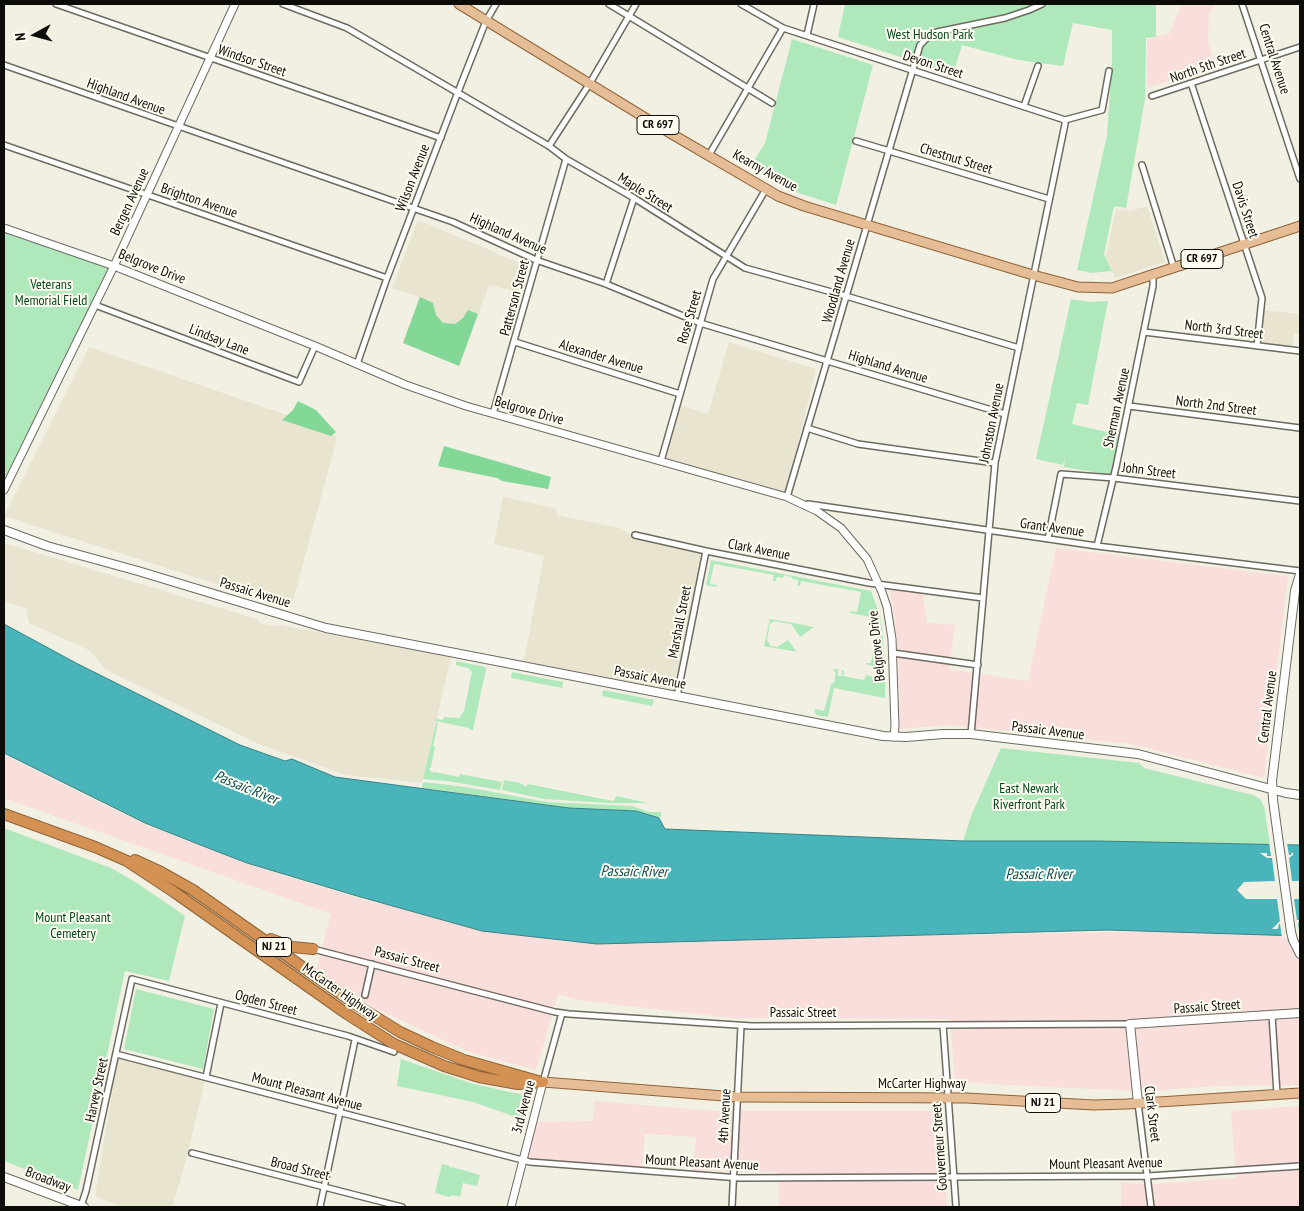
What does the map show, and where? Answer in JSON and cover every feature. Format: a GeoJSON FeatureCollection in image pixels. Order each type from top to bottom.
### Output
{"type":"FeatureCollection","features":[{"type":"Feature","properties":{"kind":"highway","name":"McCarter Highway"},"geometry":{"type":"LineString","coordinates":[[4,814],[111,854],[141,870],[347,1014],[394,1044],[444,1066],[479,1076],[518,1084],[544,1082]]}},
{"type":"Feature","properties":{"kind":"highway","name":"McCarter Highway"},"geometry":{"type":"LineString","coordinates":[[4,814],[145,864],[193,890],[354,1004],[400,1032],[448,1054],[544,1082]]}},
{"type":"Feature","properties":{"kind":"highway"},"geometry":{"type":"LineString","coordinates":[[237,921],[283,944],[296,948],[314,949]]}},
{"type":"Feature","properties":{"kind":"main road","name":"Kearny Avenue"},"geometry":{"type":"LineString","coordinates":[[459,4],[766,189],[804,206],[1033,275],[1086,287],[1116,287],[1153,275]]}},
{"type":"Feature","properties":{"kind":"main road","name":"CR 697"},"geometry":{"type":"LineString","coordinates":[[1153,275],[1300,226]]}},
{"type":"Feature","properties":{"kind":"main road","name":"Passaic Avenue"},"geometry":{"type":"LineString","coordinates":[[4,530],[51,547],[138,571],[326,628],[894,737],[970,734],[1138,754],[1273,790],[1300,795]]}},
{"type":"Feature","properties":{"kind":"main road","name":"Central Avenue"},"geometry":{"type":"LineString","coordinates":[[1300,573],[1295,591],[1286,655],[1272,776],[1278,843],[1292,938],[1300,954]]}},
{"type":"Feature","properties":{"kind":"main road","name":"Passaic Street"},"geometry":{"type":"LineString","coordinates":[[1130,1024],[1300,1013]]}},
{"type":"Feature","properties":{"kind":"main road","name":"Clark Street"},"geometry":{"type":"LineString","coordinates":[[1130,1024],[1138,1103]]}},
{"type":"Feature","properties":{"kind":"main road","name":"McCarter Highway"},"geometry":{"type":"LineString","coordinates":[[544,1082],[737,1096],[948,1097],[1083,1104],[1138,1103],[1300,1093]]}},
{"type":"Feature","properties":{"kind":"main road","name":"Broadway"},"geometry":{"type":"LineString","coordinates":[[4,1177],[82,1207]]}},
{"type":"Feature","properties":{"kind":"street","name":"Windsor Street"},"geometry":{"type":"LineString","coordinates":[[56,4],[441,138]]}},
{"type":"Feature","properties":{"kind":"street","name":"Bergen Avenue"},"geometry":{"type":"LineString","coordinates":[[4,490],[114,266],[235,4]]}},
{"type":"Feature","properties":{"kind":"street","name":"Maple Street"},"geometry":{"type":"LineString","coordinates":[[283,4],[347,28],[549,146],[566,159],[634,198],[745,268],[1019,348]]}},
{"type":"Feature","properties":{"kind":"street","name":"Wilson Avenue"},"geometry":{"type":"LineString","coordinates":[[357,364],[413,208],[486,21],[496,4]]}},
{"type":"Feature","properties":{"kind":"street"},"geometry":{"type":"LineString","coordinates":[[609,4],[772,103]]}},
{"type":"Feature","properties":{"kind":"street"},"geometry":{"type":"LineString","coordinates":[[549,146],[590,83],[636,4]]}},
{"type":"Feature","properties":{"kind":"street","name":"Devon Street"},"geometry":{"type":"LineString","coordinates":[[741,4],[783,28],[1065,120]]}},
{"type":"Feature","properties":{"kind":"street"},"geometry":{"type":"LineString","coordinates":[[807,35],[814,4]]}},
{"type":"Feature","properties":{"kind":"street","name":"Woodland Avenue"},"geometry":{"type":"LineString","coordinates":[[787,497],[920,45],[933,33],[1010,17],[1042,4]]}},
{"type":"Feature","properties":{"kind":"street","name":"Central Avenue"},"geometry":{"type":"LineString","coordinates":[[1242,4],[1300,179]]}},
{"type":"Feature","properties":{"kind":"street"},"geometry":{"type":"LineString","coordinates":[[709,155],[783,28]]}},
{"type":"Feature","properties":{"kind":"street","name":"North 5th Street"},"geometry":{"type":"LineString","coordinates":[[1152,96],[1300,48]]}},
{"type":"Feature","properties":{"kind":"street","name":"Highland Avenue"},"geometry":{"type":"LineString","coordinates":[[4,65],[479,232],[536,260],[606,284],[700,323],[1005,414]]}},
{"type":"Feature","properties":{"kind":"street"},"geometry":{"type":"LineString","coordinates":[[1024,106],[1038,66]]}},
{"type":"Feature","properties":{"kind":"street"},"geometry":{"type":"LineString","coordinates":[[1065,120],[1102,110],[1109,71]]}},
{"type":"Feature","properties":{"kind":"street","name":"Davis Street"},"geometry":{"type":"LineString","coordinates":[[1191,83],[1262,302],[1257,346]]}},
{"type":"Feature","properties":{"kind":"street","name":"Johnston Avenue"},"geometry":{"type":"LineString","coordinates":[[970,734],[978,665],[995,463],[1065,120]]}},
{"type":"Feature","properties":{"kind":"street","name":"Chestnut Street"},"geometry":{"type":"LineString","coordinates":[[856,141],[1049,199]]}},
{"type":"Feature","properties":{"kind":"street","name":"Brighton Avenue"},"geometry":{"type":"LineString","coordinates":[[4,145],[387,278]]}},
{"type":"Feature","properties":{"kind":"street","name":"Patterson Street"},"geometry":{"type":"LineString","coordinates":[[492,414],[566,159]]}},
{"type":"Feature","properties":{"kind":"street"},"geometry":{"type":"LineString","coordinates":[[1142,165],[1174,268]]}},
{"type":"Feature","properties":{"kind":"street","name":"Rose Street"},"geometry":{"type":"LineString","coordinates":[[661,461],[713,279],[766,189]]}},
{"type":"Feature","properties":{"kind":"street"},"geometry":{"type":"LineString","coordinates":[[606,284],[634,198]]}},
{"type":"Feature","properties":{"kind":"street","name":"Belgrove Drive"},"geometry":{"type":"LineString","coordinates":[[4,228],[114,266],[315,346],[406,385],[492,414],[787,497],[817,511],[841,528],[867,560],[879,584],[887,607],[893,653],[894,737]]}},
{"type":"Feature","properties":{"kind":"street","name":"Sherman Avenue"},"geometry":{"type":"LineString","coordinates":[[1097,546],[1114,478],[1153,286],[1153,275]]}},
{"type":"Feature","properties":{"kind":"street","name":"Lindsay Lane"},"geometry":{"type":"LineString","coordinates":[[95,305],[298,382],[315,346]]}},
{"type":"Feature","properties":{"kind":"street","name":"North 3rd Street"},"geometry":{"type":"LineString","coordinates":[[1144,332],[1300,351]]}},
{"type":"Feature","properties":{"kind":"street","name":"Alexander Avenue"},"geometry":{"type":"LineString","coordinates":[[514,342],[680,394]]}},
{"type":"Feature","properties":{"kind":"street","name":"North 2nd Street"},"geometry":{"type":"LineString","coordinates":[[1128,406],[1300,428]]}},
{"type":"Feature","properties":{"kind":"street"},"geometry":{"type":"LineString","coordinates":[[807,428],[858,444],[995,463]]}},
{"type":"Feature","properties":{"kind":"street","name":"John Street"},"geometry":{"type":"LineString","coordinates":[[1048,539],[1061,474],[1114,478],[1300,501]]}},
{"type":"Feature","properties":{"kind":"street","name":"Grant Avenue"},"geometry":{"type":"LineString","coordinates":[[801,503],[989,531],[1300,573]]}},
{"type":"Feature","properties":{"kind":"street","name":"Clark Avenue"},"geometry":{"type":"LineString","coordinates":[[635,535],[706,551],[879,584],[983,598]]}},
{"type":"Feature","properties":{"kind":"street","name":"Marshall Street"},"geometry":{"type":"LineString","coordinates":[[677,696],[706,551]]}},
{"type":"Feature","properties":{"kind":"street"},"geometry":{"type":"LineString","coordinates":[[893,653],[978,665]]}},
{"type":"Feature","properties":{"kind":"street","name":"Passaic Street"},"geometry":{"type":"LineString","coordinates":[[314,949],[562,1013],[741,1026],[1130,1024]]}},
{"type":"Feature","properties":{"kind":"street"},"geometry":{"type":"LineString","coordinates":[[365,995],[372,964]]}},
{"type":"Feature","properties":{"kind":"street","name":"Ogden Street"},"geometry":{"type":"LineString","coordinates":[[132,979],[394,1052]]}},
{"type":"Feature","properties":{"kind":"street","name":"Harvey Street"},"geometry":{"type":"LineString","coordinates":[[82,1207],[132,979]]}},
{"type":"Feature","properties":{"kind":"street"},"geometry":{"type":"LineString","coordinates":[[206,1077],[221,1003]]}},
{"type":"Feature","properties":{"kind":"street","name":"3rd Avenue"},"geometry":{"type":"LineString","coordinates":[[511,1207],[562,1013]]}},
{"type":"Feature","properties":{"kind":"street"},"geometry":{"type":"LineString","coordinates":[[1272,1015],[1277,1094]]}},
{"type":"Feature","properties":{"kind":"street","name":"Gouverneur Street"},"geometry":{"type":"LineString","coordinates":[[943,1025],[956,1207]]}},
{"type":"Feature","properties":{"kind":"street","name":"4th Avenue"},"geometry":{"type":"LineString","coordinates":[[732,1207],[741,1026]]}},
{"type":"Feature","properties":{"kind":"street"},"geometry":{"type":"LineString","coordinates":[[320,1207],[355,1040]]}},
{"type":"Feature","properties":{"kind":"street","name":"Mount Pleasant Avenue"},"geometry":{"type":"LineString","coordinates":[[116,1054],[523,1161],[733,1178],[1148,1176],[1300,1166]]}},
{"type":"Feature","properties":{"kind":"street","name":"Clark Street"},"geometry":{"type":"LineString","coordinates":[[1138,1103],[1151,1207]]}},
{"type":"Feature","properties":{"kind":"street","name":"Broad Street"},"geometry":{"type":"LineString","coordinates":[[192,1153],[402,1207]]}},
{"type":"Feature","properties":{"kind":"shaded area"},"geometry":{"type":"Polygon","coordinates":[[[1182,4],[1216,4],[1209,13],[1208,42],[1216,67],[1147,88],[1147,39],[1169,34],[1182,4]]]}},
{"type":"Feature","properties":{"kind":"shaded area"},"geometry":{"type":"Polygon","coordinates":[[[1147,206],[1165,262],[1115,278],[1106,256],[1116,209],[1130,211],[1147,206]]]}},
{"type":"Feature","properties":{"kind":"shaded area"},"geometry":{"type":"Polygon","coordinates":[[[418,220],[498,255],[526,264],[518,292],[489,285],[459,366],[403,343],[419,297],[392,288],[418,220]]]}},
{"type":"Feature","properties":{"kind":"shaded area"},"geometry":{"type":"Polygon","coordinates":[[[1262,310],[1300,314],[1300,334],[1294,334],[1292,349],[1258,345],[1262,310]]]}},
{"type":"Feature","properties":{"kind":"shaded area"},"geometry":{"type":"Polygon","coordinates":[[[729,342],[816,369],[786,495],[662,462],[679,405],[708,414],[729,342]]]}},
{"type":"Feature","properties":{"kind":"shaded area"},"geometry":{"type":"Polygon","coordinates":[[[89,347],[328,429],[337,439],[291,608],[4,516],[89,347]]]}},
{"type":"Feature","properties":{"kind":"shaded area"},"geometry":{"type":"Polygon","coordinates":[[[503,497],[555,508],[557,515],[619,528],[635,537],[707,550],[679,696],[523,665],[544,556],[494,544],[503,497]]]}},
{"type":"Feature","properties":{"kind":"shaded area"},"geometry":{"type":"Polygon","coordinates":[[[4,543],[257,619],[259,623],[279,625],[451,657],[422,783],[346,775],[259,744],[106,670],[89,650],[29,623],[26,608],[4,602],[4,543]]]}},
{"type":"Feature","properties":{"kind":"shaded area"},"geometry":{"type":"Polygon","coordinates":[[[1056,548],[1288,576],[1264,778],[1131,744],[949,725],[900,729],[895,617],[889,588],[922,588],[927,623],[955,625],[949,669],[1028,681],[1056,548]]]}},
{"type":"Feature","properties":{"kind":"shaded area"},"geometry":{"type":"Polygon","coordinates":[[[4,755],[144,824],[247,864],[358,898],[439,918],[565,942],[1167,931],[1300,936],[1300,1085],[1216,1086],[1149,1091],[955,1082],[950,1019],[730,1018],[578,1000],[558,994],[536,1070],[469,1052],[375,1008],[316,971],[331,914],[4,798],[4,755]]]}},
{"type":"Feature","properties":{"kind":"shaded area"},"geometry":{"type":"Polygon","coordinates":[[[118,1056],[205,1081],[184,1168],[172,1207],[122,1207],[95,1196],[118,1056]]]}},
{"type":"Feature","properties":{"kind":"shaded area"},"geometry":{"type":"Polygon","coordinates":[[[595,1101],[714,1111],[940,1111],[947,1207],[779,1207],[778,1172],[693,1171],[696,1137],[645,1134],[642,1168],[526,1159],[535,1122],[593,1121],[595,1101]]]}},
{"type":"Feature","properties":{"kind":"shaded area"},"geometry":{"type":"Polygon","coordinates":[[[1300,1106],[1300,1207],[1121,1207],[1121,1183],[1155,1184],[1236,1178],[1231,1111],[1300,1106]]]}},
{"type":"Feature","properties":{"kind":"green space","name":"West Hudson Park"},"geometry":{"type":"Polygon","coordinates":[[[845,4],[1156,4],[1156,37],[1146,38],[1145,99],[1126,208],[1114,206],[1104,254],[1112,271],[1092,273],[1077,270],[1107,135],[1112,30],[1073,23],[1063,66],[1018,60],[962,45],[953,74],[838,37],[845,4]]]}},
{"type":"Feature","properties":{"kind":"green space"},"geometry":{"type":"Polygon","coordinates":[[[792,39],[873,65],[836,205],[786,189],[750,167],[765,143],[792,39]]]}},
{"type":"Feature","properties":{"kind":"green space","name":"Veterans Memorial Field"},"geometry":{"type":"Polygon","coordinates":[[[4,228],[117,266],[4,493],[4,228]]]}},
{"type":"Feature","properties":{"kind":"green space"},"geometry":{"type":"Polygon","coordinates":[[[420,297],[433,303],[436,315],[443,323],[455,324],[463,318],[468,310],[478,314],[459,366],[403,343],[420,297]]]}},
{"type":"Feature","properties":{"kind":"green space"},"geometry":{"type":"Polygon","coordinates":[[[1071,299],[1091,302],[1108,301],[1088,405],[1077,403],[1072,424],[1120,435],[1111,475],[1064,467],[1065,457],[1063,465],[1036,459],[1071,299]]]}},
{"type":"Feature","properties":{"kind":"green space"},"geometry":{"type":"Polygon","coordinates":[[[298,401],[316,410],[336,432],[331,436],[282,420],[293,410],[298,401]]]}},
{"type":"Feature","properties":{"kind":"green space"},"geometry":{"type":"Polygon","coordinates":[[[444,446],[551,477],[548,489],[502,481],[497,478],[438,466],[444,446]]]}},
{"type":"Feature","properties":{"kind":"green space"},"geometry":{"type":"Polygon","coordinates":[[[711,560],[871,591],[881,619],[850,613],[850,611],[857,612],[861,592],[801,581],[800,586],[798,586],[798,580],[784,575],[783,578],[777,577],[776,581],[773,581],[774,575],[714,564],[710,584],[717,585],[716,587],[706,585],[711,560]]]}},
{"type":"Feature","properties":{"kind":"green space"},"geometry":{"type":"Polygon","coordinates":[[[770,619],[814,627],[800,637],[791,624],[774,621],[770,624],[767,640],[771,646],[777,647],[788,640],[797,652],[764,646],[770,619]]]}},
{"type":"Feature","properties":{"kind":"green space"},"geometry":{"type":"Polygon","coordinates":[[[874,620],[881,620],[885,667],[882,668],[865,664],[871,663],[878,628],[873,626],[874,620]]]}},
{"type":"Feature","properties":{"kind":"green space"},"geometry":{"type":"Polygon","coordinates":[[[456,661],[485,667],[486,669],[473,730],[435,721],[436,719],[442,720],[445,717],[459,718],[464,711],[472,672],[468,668],[456,665],[456,661]]]}},
{"type":"Feature","properties":{"kind":"green space"},"geometry":{"type":"Polygon","coordinates":[[[838,669],[838,676],[842,676],[841,670],[844,671],[843,676],[864,680],[866,675],[885,679],[885,698],[834,688],[828,717],[816,715],[814,709],[824,711],[830,684],[834,683],[836,672],[833,671],[838,669]]]}},
{"type":"Feature","properties":{"kind":"green space"},"geometry":{"type":"Polygon","coordinates":[[[512,672],[563,682],[562,688],[511,678],[512,672]]]}},
{"type":"Feature","properties":{"kind":"green space"},"geometry":{"type":"Polygon","coordinates":[[[603,690],[654,700],[652,706],[602,696],[603,690]]]}},
{"type":"Feature","properties":{"kind":"green space"},"geometry":{"type":"Polygon","coordinates":[[[436,723],[438,723],[433,746],[435,747],[429,769],[432,773],[459,777],[460,774],[502,782],[500,790],[423,779],[436,723]]]}},
{"type":"Feature","properties":{"kind":"green space","name":"East Newark Riverfront Park"},"geometry":{"type":"Polygon","coordinates":[[[1001,748],[1139,763],[1144,768],[1253,795],[1260,799],[1264,806],[1270,844],[963,841],[971,816],[1001,748]]]}},
{"type":"Feature","properties":{"kind":"green space"},"geometry":{"type":"Polygon","coordinates":[[[504,780],[520,783],[526,787],[528,784],[613,801],[617,796],[648,803],[608,803],[544,799],[502,790],[504,780]]]}},
{"type":"Feature","properties":{"kind":"green space"},"geometry":{"type":"Polygon","coordinates":[[[423,782],[466,787],[547,802],[632,806],[649,812],[661,812],[661,816],[659,818],[636,811],[569,808],[422,788],[423,782]]]}},
{"type":"Feature","properties":{"kind":"green space","name":"Mount Pleasant Cemetery"},"geometry":{"type":"Polygon","coordinates":[[[4,828],[111,868],[137,883],[185,916],[169,981],[125,971],[78,1190],[4,1161],[4,828]]]}},
{"type":"Feature","properties":{"kind":"green space"},"geometry":{"type":"Polygon","coordinates":[[[136,989],[214,1009],[203,1069],[124,1049],[136,989]]]}},
{"type":"Feature","properties":{"kind":"green space"},"geometry":{"type":"Polygon","coordinates":[[[401,1059],[470,1083],[528,1096],[529,1100],[524,1120],[473,1102],[397,1086],[401,1059]]]}},
{"type":"Feature","properties":{"kind":"green space"},"geometry":{"type":"Polygon","coordinates":[[[442,1164],[450,1166],[450,1168],[480,1175],[477,1186],[463,1183],[460,1197],[453,1195],[449,1197],[435,1193],[442,1164]]]}},
{"type":"Feature","properties":{"kind":"water","name":"Passaic River"},"geometry":{"type":"Polygon","coordinates":[[[4,624],[76,663],[240,745],[285,761],[292,759],[335,777],[569,808],[636,811],[659,818],[665,829],[963,841],[1098,841],[1300,845],[1300,936],[1108,930],[597,944],[482,931],[247,863],[145,823],[4,753],[4,624]]]}},
{"type":"Feature","properties":{"kind":"pier"},"geometry":{"type":"Polygon","coordinates":[[[1269,842],[1287,843],[1289,855],[1293,853],[1289,858],[1292,881],[1300,881],[1300,899],[1294,899],[1297,920],[1300,920],[1298,923],[1300,938],[1282,938],[1280,924],[1278,929],[1272,929],[1280,921],[1277,899],[1246,899],[1237,890],[1244,882],[1275,881],[1272,858],[1267,858],[1260,853],[1267,853],[1267,856],[1271,856],[1269,842]]]}}]}
